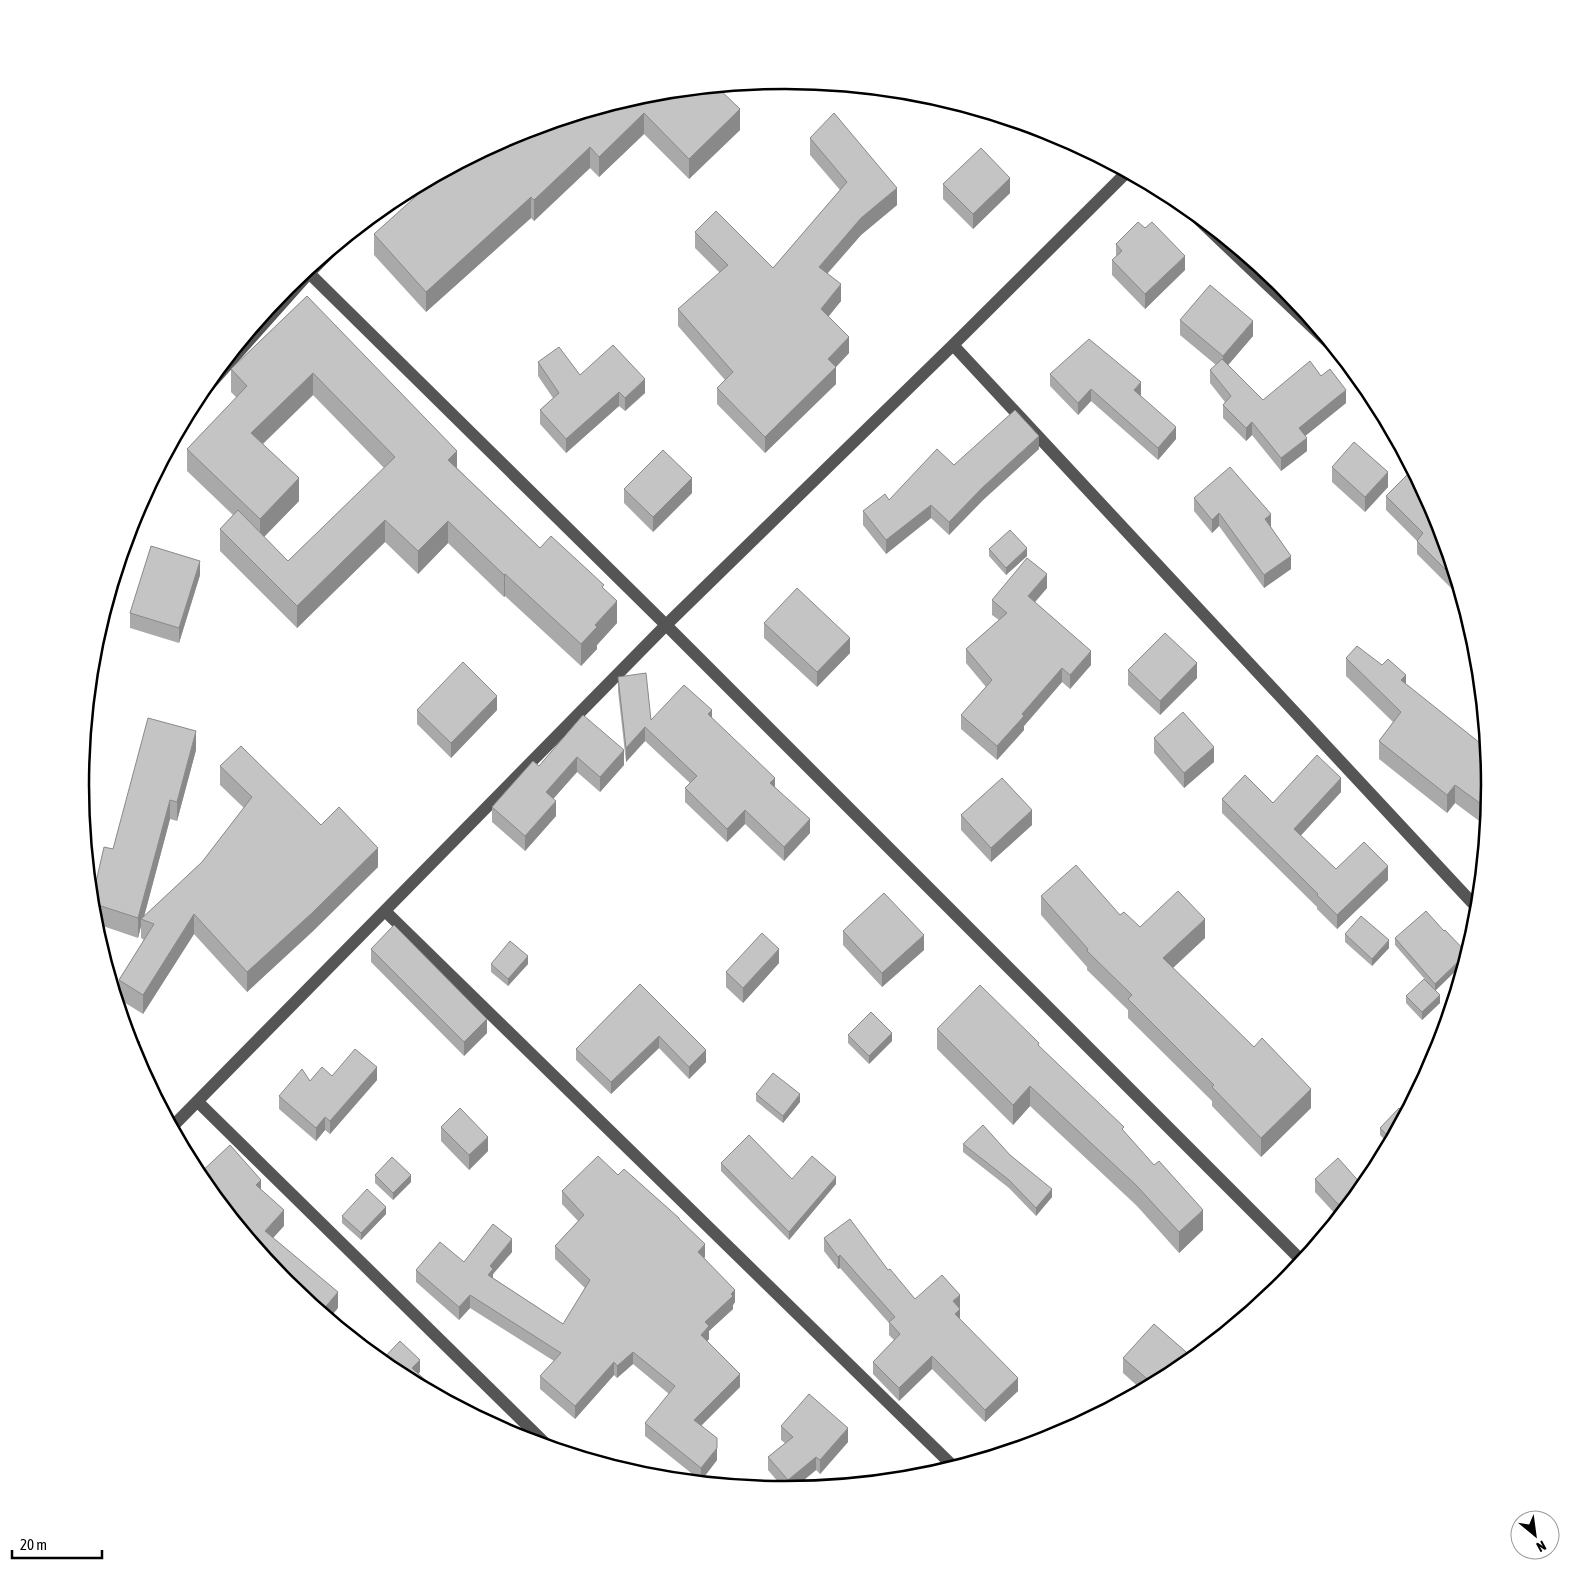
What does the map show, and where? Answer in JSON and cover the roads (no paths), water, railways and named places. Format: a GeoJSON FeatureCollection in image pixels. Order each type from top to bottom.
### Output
{"type":"FeatureCollection","features":[{"type":"Feature","properties":{"kind":"street"},"geometry":{"type":"LineString","coordinates":[[177,1123],[666,625],[1122,176]]}},
{"type":"Feature","properties":{"kind":"street"},"geometry":{"type":"LineString","coordinates":[[1239,257],[1286,302]]}},
{"type":"Feature","properties":{"kind":"street"},"geometry":{"type":"LineString","coordinates":[[312,276],[666,625],[1297,1255]]}},
{"type":"Feature","properties":{"kind":"street"},"geometry":{"type":"LineString","coordinates":[[953,344],[1471,902]]}},
{"type":"Feature","properties":{"kind":"street"},"geometry":{"type":"LineString","coordinates":[[385,910],[949,1462]]}},
{"type":"Feature","properties":{"kind":"street"},"geometry":{"type":"LineString","coordinates":[[198,1102],[538,1435]]}}]}
